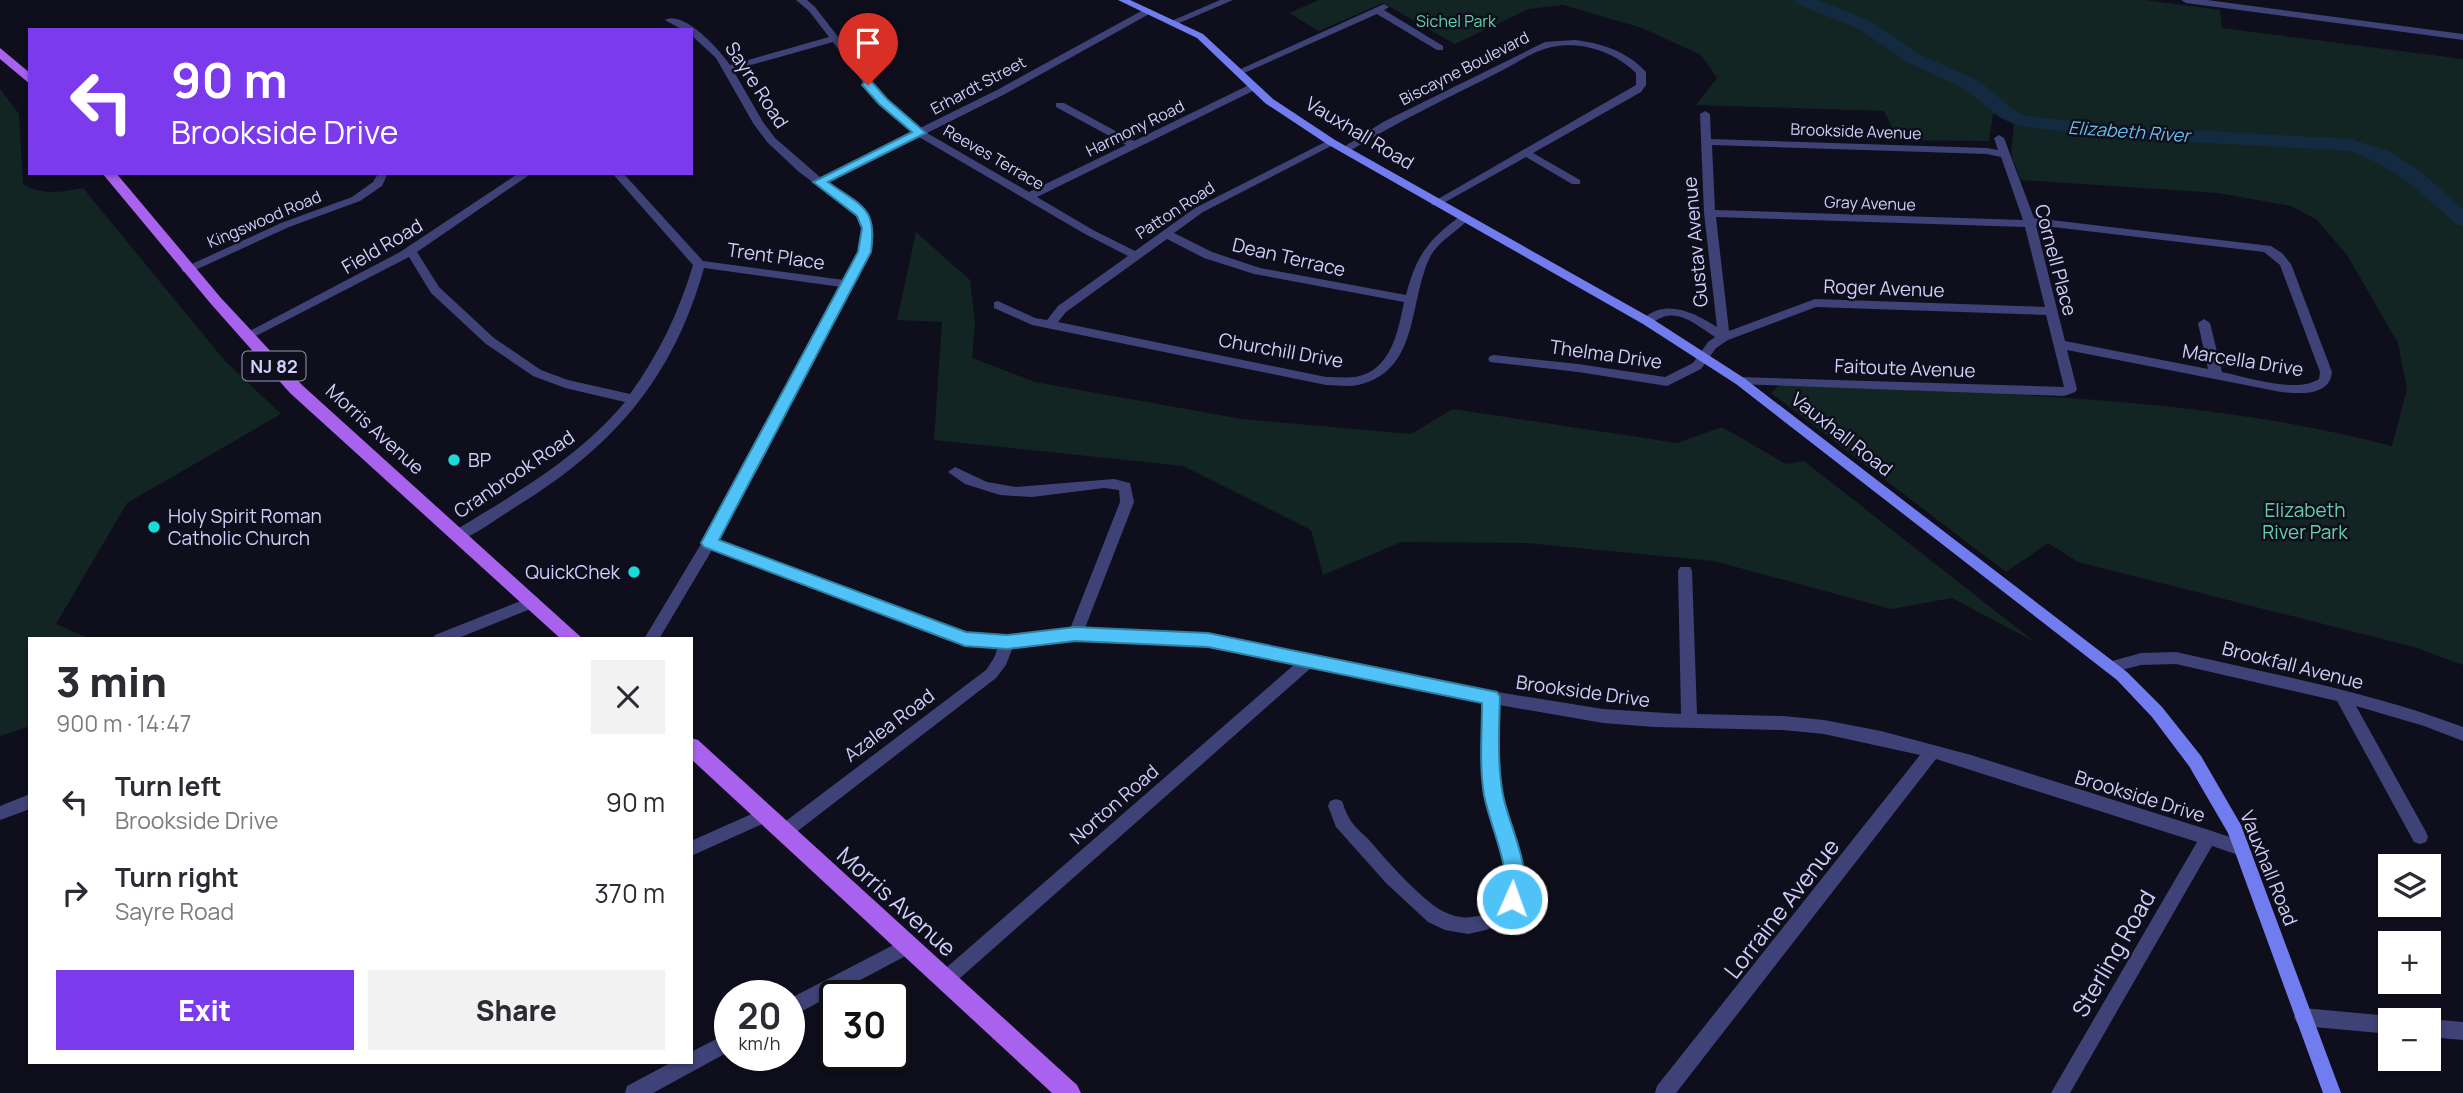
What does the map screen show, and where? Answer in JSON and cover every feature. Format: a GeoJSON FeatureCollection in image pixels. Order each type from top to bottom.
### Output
{"type":"FeatureCollection","features":[{"type":"Feature","properties":{"kind":"main road"},"geometry":{"type":"LineString","coordinates":[[0,52],[28,78]]}},
{"type":"Feature","properties":{"kind":"main road","name":"Morris Avenue"},"geometry":{"type":"LineString","coordinates":[[111,175],[246,336],[350,439],[572,637]]}},
{"type":"Feature","properties":{"kind":"main road","name":"Morris Avenue"},"geometry":{"type":"LineString","coordinates":[[693,748],[1069,1093]]}},
{"type":"Feature","properties":{"kind":"street","name":"Reeves Terrace"},"geometry":{"type":"LineString","coordinates":[[802,0],[812,9],[883,102],[920,133],[1089,233],[1135,255]]}},
{"type":"Feature","properties":{"kind":"street","name":"Vauxhall Road"},"geometry":{"type":"LineString","coordinates":[[1123,0],[1174,22],[1211,44],[1253,87],[1283,112],[1331,142],[1647,321],[1740,381],[2110,667],[2157,712],[2195,761],[2235,830],[2332,1093]]}},
{"type":"Feature","properties":{"kind":"street"},"geometry":{"type":"LineString","coordinates":[[1174,22],[1228,0]]}},
{"type":"Feature","properties":{"kind":"street"},"geometry":{"type":"LineString","coordinates":[[2186,0],[2463,37]]}},
{"type":"Feature","properties":{"kind":"street"},"geometry":{"type":"LineString","coordinates":[[1239,72],[1381,8],[1440,48]]}},
{"type":"Feature","properties":{"kind":"street","name":"Erhardt Street"},"geometry":{"type":"LineString","coordinates":[[819,182],[1001,92],[1148,11]]}},
{"type":"Feature","properties":{"kind":"street","name":"Sayre Road"},"geometry":{"type":"LineString","coordinates":[[670,20],[688,28]]}},
{"type":"Feature","properties":{"kind":"street","name":"Sayre Road"},"geometry":{"type":"LineString","coordinates":[[652,637],[709,543],[865,252],[868,228],[863,214],[819,182],[773,142],[758,124],[730,68],[693,30]]}},
{"type":"Feature","properties":{"kind":"street"},"geometry":{"type":"LineString","coordinates":[[730,68],[834,39]]}},
{"type":"Feature","properties":{"kind":"street","name":"Biscayne Boulevard"},"geometry":{"type":"LineString","coordinates":[[1344,150],[1387,124],[1548,44],[1573,43],[1598,47],[1621,55],[1641,72],[1642,85],[1637,90],[1436,203]]}},
{"type":"Feature","properties":{"kind":"street","name":"Harmony Road"},"geometry":{"type":"LineString","coordinates":[[1030,197],[1253,87]]}},
{"type":"Feature","properties":{"kind":"street"},"geometry":{"type":"LineString","coordinates":[[1059,105],[1135,146]]}},
{"type":"Feature","properties":{"kind":"street","name":"Gustav Avenue"},"geometry":{"type":"LineString","coordinates":[[1705,114],[1710,213],[1724,337]]}},
{"type":"Feature","properties":{"kind":"street","name":"Cornell Place"},"geometry":{"type":"LineString","coordinates":[[1999,138],[2029,223],[2071,389],[2068,391]]}},
{"type":"Feature","properties":{"kind":"street","name":"Patton Road"},"geometry":{"type":"LineString","coordinates":[[1051,324],[1062,309],[1199,210],[1331,142]]}},
{"type":"Feature","properties":{"kind":"street","name":"Brookside Avenue"},"geometry":{"type":"LineString","coordinates":[[1707,142],[1987,151],[2004,155]]}},
{"type":"Feature","properties":{"kind":"street"},"geometry":{"type":"LineString","coordinates":[[1525,152],[1576,182]]}},
{"type":"Feature","properties":{"kind":"street","name":"Kingswood Road"},"geometry":{"type":"LineString","coordinates":[[187,269],[285,225],[356,199],[378,184],[382,175]]}},
{"type":"Feature","properties":{"kind":"street","name":"Field Road"},"geometry":{"type":"LineString","coordinates":[[246,336],[356,282],[411,251],[524,175]]}},
{"type":"Feature","properties":{"kind":"street"},"geometry":{"type":"LineString","coordinates":[[619,175],[699,264]]}},
{"type":"Feature","properties":{"kind":"street","name":"Gray Avenue"},"geometry":{"type":"LineString","coordinates":[[1710,213],[2029,223]]}},
{"type":"Feature","properties":{"kind":"street","name":"Churchill Drive"},"geometry":{"type":"LineString","coordinates":[[998,305],[1018,316],[1051,324],[1326,381],[1351,382],[1374,376],[1391,364],[1398,351],[1410,299],[1429,249],[1463,219]]}},
{"type":"Feature","properties":{"kind":"street","name":"Marcella Drive"},"geometry":{"type":"LineString","coordinates":[[2029,223],[2250,245],[2267,249],[2285,264],[2326,372],[2325,380],[2318,387],[2301,390],[2060,344]]}},
{"type":"Feature","properties":{"kind":"street","name":"Dean Terrace"},"geometry":{"type":"LineString","coordinates":[[1165,233],[1208,254],[1258,271],[1410,299]]}},
{"type":"Feature","properties":{"kind":"street"},"geometry":{"type":"LineString","coordinates":[[411,251],[435,290],[490,341],[537,373],[565,384],[632,399]]}},
{"type":"Feature","properties":{"kind":"street","name":"Trent Place"},"geometry":{"type":"LineString","coordinates":[[699,264],[848,284]]}},
{"type":"Feature","properties":{"kind":"street","name":"Cranbrook Road"},"geometry":{"type":"LineString","coordinates":[[458,535],[570,463],[612,424],[632,399],[682,316],[699,264]]}},
{"type":"Feature","properties":{"kind":"street","name":"Roger Avenue"},"geometry":{"type":"LineString","coordinates":[[1724,337],[1815,303],[2052,312]]}},
{"type":"Feature","properties":{"kind":"street"},"geometry":{"type":"LineString","coordinates":[[1647,321],[1660,312],[1676,311],[1724,337],[1703,357]]}},
{"type":"Feature","properties":{"kind":"street"},"geometry":{"type":"LineString","coordinates":[[2204,323],[2216,375]]}},
{"type":"Feature","properties":{"kind":"street","name":"Thelma Drive"},"geometry":{"type":"LineString","coordinates":[[1494,359],[1578,368],[1659,383],[1674,381],[1697,366],[1703,357]]}},
{"type":"Feature","properties":{"kind":"street","name":"Faitoute Avenue"},"geometry":{"type":"LineString","coordinates":[[1740,381],[2068,391]]}},
{"type":"Feature","properties":{"kind":"street"},"geometry":{"type":"LineString","coordinates":[[955,472],[970,482],[1001,492],[1036,492],[1108,483],[1125,487],[1127,502],[1075,634]]}},
{"type":"Feature","properties":{"kind":"street","name":"Brookside Drive"},"geometry":{"type":"LineString","coordinates":[[709,543],[947,634],[983,641],[1007,642],[1075,634],[1208,640],[1491,697],[1603,716],[1824,727],[1933,752],[2241,848]]}},
{"type":"Feature","properties":{"kind":"street"},"geometry":{"type":"LineString","coordinates":[[1685,571],[1689,720]]}},
{"type":"Feature","properties":{"kind":"street"},"geometry":{"type":"LineString","coordinates":[[445,637],[533,602]]}},
{"type":"Feature","properties":{"kind":"street","name":"Azalea Road"},"geometry":{"type":"LineString","coordinates":[[784,832],[991,674],[1001,661],[1007,642]]}},
{"type":"Feature","properties":{"kind":"street","name":"Brookfall Avenue"},"geometry":{"type":"LineString","coordinates":[[2110,667],[2141,659],[2176,658],[2342,696],[2463,734]]}},
{"type":"Feature","properties":{"kind":"street","name":"Norton Road"},"geometry":{"type":"LineString","coordinates":[[945,980],[1310,660]]}},
{"type":"Feature","properties":{"kind":"street"},"geometry":{"type":"LineString","coordinates":[[2342,696],[2420,837]]}},
{"type":"Feature","properties":{"kind":"street"},"geometry":{"type":"LineString","coordinates":[[1336,806],[1342,822],[1425,910],[1444,922],[1462,926],[1479,925],[1494,919],[1507,908],[1516,884],[1494,795],[1490,755],[1491,697]]}},
{"type":"Feature","properties":{"kind":"street","name":"Lorraine Avenue"},"geometry":{"type":"LineString","coordinates":[[1664,1093],[1933,752]]}},
{"type":"Feature","properties":{"kind":"street"},"geometry":{"type":"LineString","coordinates":[[0,813],[28,802]]}},
{"type":"Feature","properties":{"kind":"street"},"geometry":{"type":"LineString","coordinates":[[693,848],[765,815]]}},
{"type":"Feature","properties":{"kind":"street","name":"Sterling Road"},"geometry":{"type":"LineString","coordinates":[[2060,1093],[2208,837]]}},
{"type":"Feature","properties":{"kind":"street"},"geometry":{"type":"LineString","coordinates":[[805,1000],[907,946]]}},
{"type":"Feature","properties":{"kind":"street"},"geometry":{"type":"LineString","coordinates":[[2303,1017],[2378,1024]]}},
{"type":"Feature","properties":{"kind":"street"},"geometry":{"type":"LineString","coordinates":[[2441,1029],[2463,1031]]}},
{"type":"Feature","properties":{"kind":"street"},"geometry":{"type":"LineString","coordinates":[[693,1061],[714,1050]]}},
{"type":"Feature","properties":{"kind":"street"},"geometry":{"type":"LineString","coordinates":[[635,1093],[688,1064]]}},
{"type":"Feature","properties":{"kind":"green space","name":"Elizabeth River Park"},"geometry":{"type":"Polygon","coordinates":[[[1319,0],[2145,0],[2220,10],[2222,28],[2463,59],[2463,665],[2414,647],[2078,562],[2048,543],[2006,572],[1771,393],[1779,385],[2088,399],[2242,416],[2392,446],[2407,389],[2398,343],[2347,255],[2316,219],[2291,206],[2218,193],[2021,180],[2011,154],[2015,114],[1993,114],[1989,141],[1898,140],[1884,111],[1696,105],[1717,78],[1701,55],[1642,28],[1563,5],[1529,9],[1455,44],[1383,3],[1319,31],[1289,13],[1319,0]]]}},
{"type":"Feature","properties":{"kind":"green space"},"geometry":{"type":"Polygon","coordinates":[[[0,89],[19,114],[23,184],[45,192],[83,188],[225,361],[281,414],[127,503],[56,624],[86,637],[28,637],[28,727],[0,736],[0,89]]]}},
{"type":"Feature","properties":{"kind":"green space"},"geometry":{"type":"Polygon","coordinates":[[[916,232],[970,280],[975,323],[972,358],[1035,382],[1242,419],[1411,434],[1453,409],[1677,443],[1722,427],[1786,464],[1804,461],[2035,642],[1952,598],[1891,609],[1714,561],[1526,543],[1401,542],[1323,575],[1311,530],[1183,466],[934,440],[942,322],[897,320],[916,232]]]}},
{"type":"Feature","properties":{"kind":"waterway","name":"Elizabeth River"},"geometry":{"type":"LineString","coordinates":[[1803,0],[1865,25],[1913,58],[1972,85],[2006,113],[2023,121],[2103,131],[2351,145],[2384,156],[2413,175],[2463,220]]}},
{"type":"Feature","properties":{"kind":"place","name":"BP"},"geometry":{"type":"Point","coordinates":[454,460]}},
{"type":"Feature","properties":{"kind":"place","name":"Holy Spirit Roman Catholic Church"},"geometry":{"type":"Point","coordinates":[154,527]}},
{"type":"Feature","properties":{"kind":"place","name":"QuickChek"},"geometry":{"type":"Point","coordinates":[634,572]}},
{"type":"Feature","properties":{"kind":"route"},"geometry":{"type":"LineString","coordinates":[[868,85],[883,102],[920,133],[819,182],[863,214],[868,228],[865,252],[709,543],[965,639],[1007,642],[1075,634],[1121,634],[1208,640],[1491,697],[1490,755],[1494,795],[1514,868],[1516,884],[1512,899]]}},
{"type":"Feature","properties":{"kind":"park label","name":"Sichel Park"},"geometry":{"type":"Point","coordinates":[1456,21]}}]}
